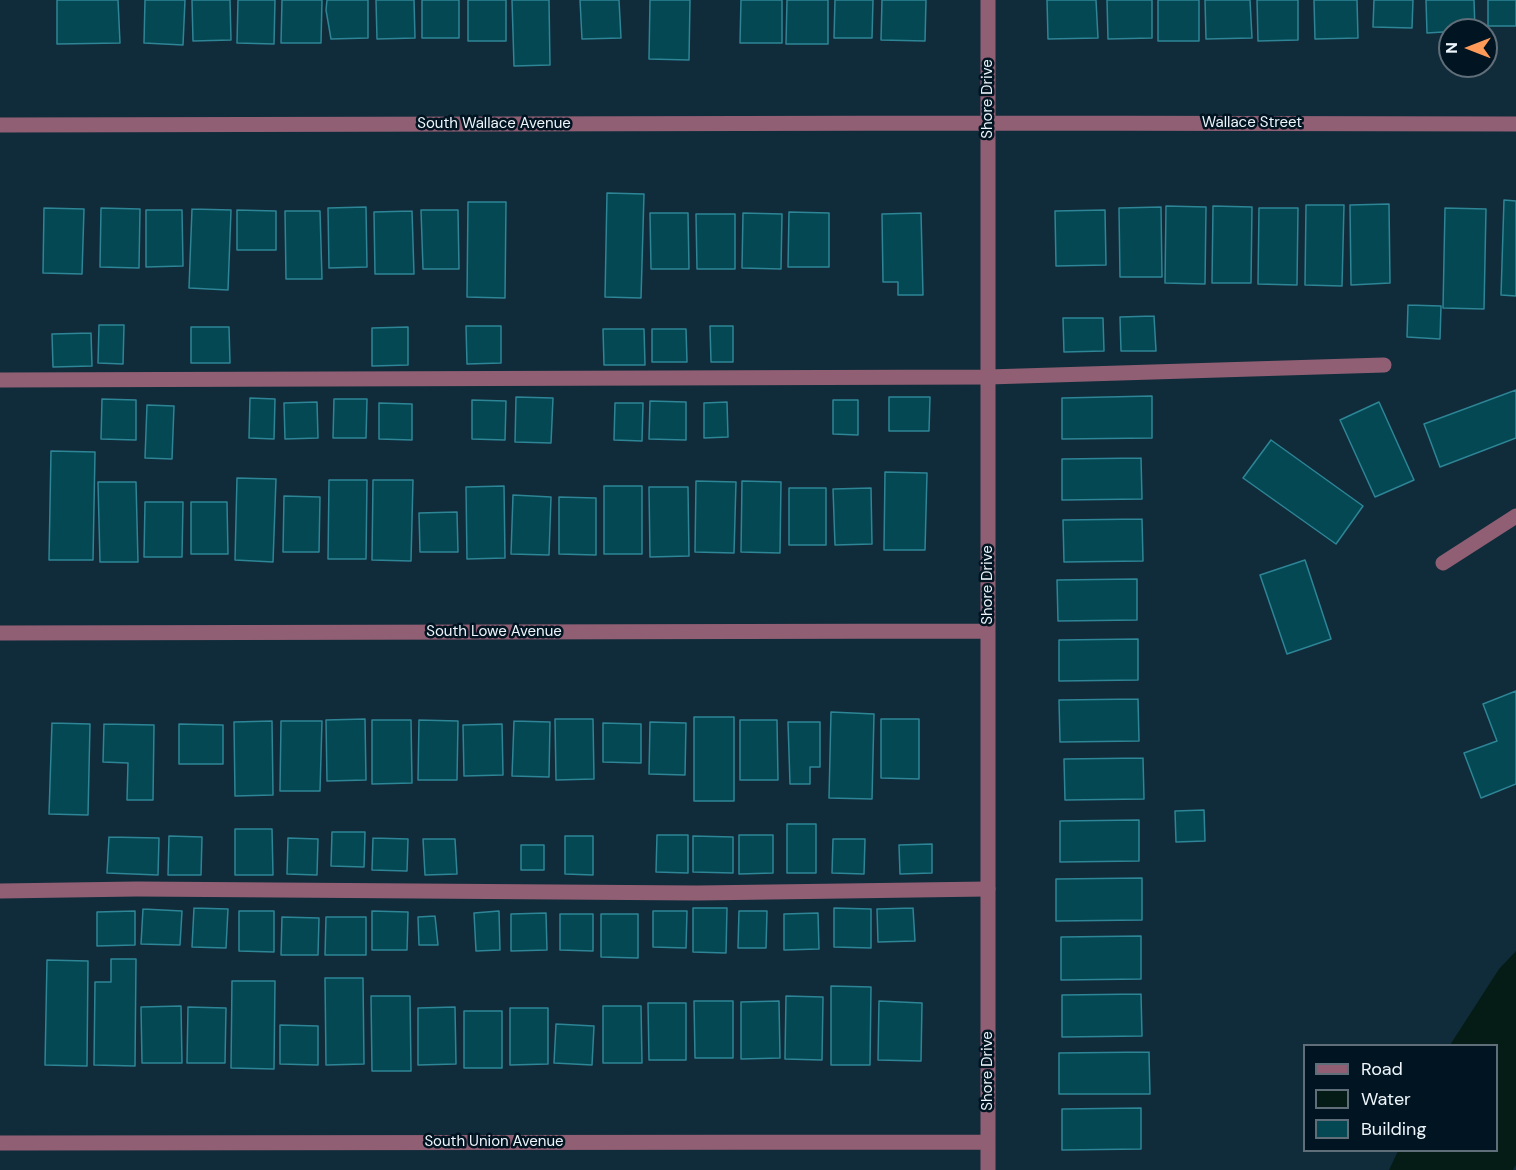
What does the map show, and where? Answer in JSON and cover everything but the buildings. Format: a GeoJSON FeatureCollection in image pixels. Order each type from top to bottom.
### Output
{"type":"FeatureCollection","features":[{"type":"Feature","properties":{"kind":"street","name":"Shore Drive"},"geometry":{"type":"LineString","coordinates":[[988,0],[988,1170]]}},
{"type":"Feature","properties":{"kind":"street","name":"Wallace Street"},"geometry":{"type":"LineString","coordinates":[[988,123],[1516,124]]}},
{"type":"Feature","properties":{"kind":"street","name":"South Wallace Avenue"},"geometry":{"type":"LineString","coordinates":[[0,125],[988,123]]}},
{"type":"Feature","properties":{"kind":"street"},"geometry":{"type":"LineString","coordinates":[[0,380],[257,377],[988,377],[1384,365]]}},
{"type":"Feature","properties":{"kind":"street"},"geometry":{"type":"LineString","coordinates":[[1443,563],[1516,516]]}},
{"type":"Feature","properties":{"kind":"street","name":"South Lowe Avenue"},"geometry":{"type":"LineString","coordinates":[[0,633],[988,631]]}},
{"type":"Feature","properties":{"kind":"street"},"geometry":{"type":"LineString","coordinates":[[0,891],[149,889],[698,893],[988,889]]}},
{"type":"Feature","properties":{"kind":"street","name":"South Union Avenue"},"geometry":{"type":"LineString","coordinates":[[0,1143],[988,1142]]}},
{"type":"Feature","properties":{"kind":"water"},"geometry":{"type":"Polygon","coordinates":[[[1516,951],[1516,1165],[1513,1170],[1389,1170],[1398,1152],[1498,1152],[1498,1044],[1451,1044],[1499,969],[1516,951]]]}}]}
